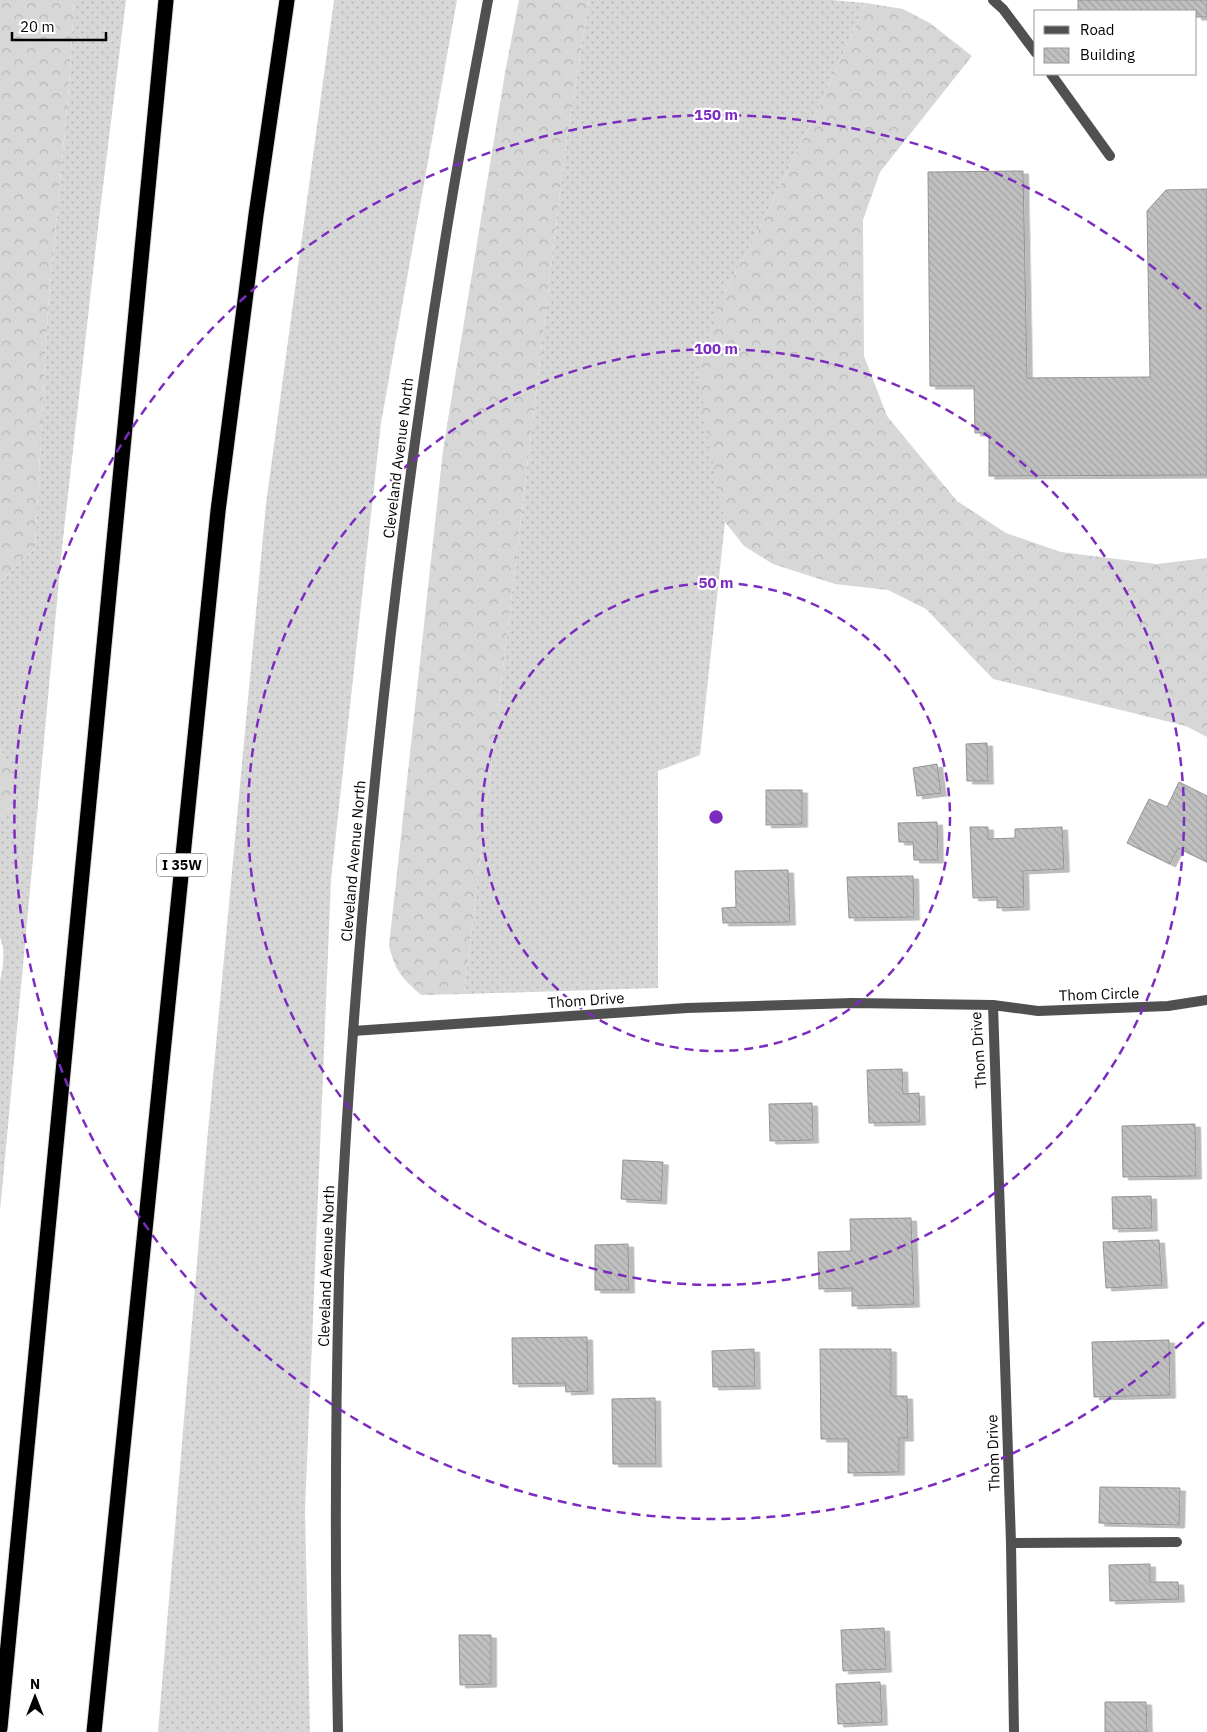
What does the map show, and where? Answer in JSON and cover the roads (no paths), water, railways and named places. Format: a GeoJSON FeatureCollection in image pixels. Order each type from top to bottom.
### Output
{"type":"FeatureCollection","features":[{"type":"Feature","properties":{"kind":"highway"},"geometry":{"type":"LineString","coordinates":[[0,1728],[166,0]]}},
{"type":"Feature","properties":{"kind":"highway","name":"I 35W"},"geometry":{"type":"LineString","coordinates":[[94,1732],[218,512],[255,225],[287,0]]}},
{"type":"Feature","properties":{"kind":"street","name":"Cleveland Avenue North"},"geometry":{"type":"LineString","coordinates":[[338,1732],[336,1472],[339,1276],[353,1031],[370,830],[390,639],[426,364],[452,194],[488,0]]}},
{"type":"Feature","properties":{"kind":"street"},"geometry":{"type":"LineString","coordinates":[[993,0],[1003,8],[1034,50]]}},
{"type":"Feature","properties":{"kind":"street"},"geometry":{"type":"LineString","coordinates":[[1052,75],[1110,156]]}},
{"type":"Feature","properties":{"kind":"street","name":"Thom Circle"},"geometry":{"type":"LineString","coordinates":[[993,1005],[1038,1011],[1168,1006],[1207,1000]]}},
{"type":"Feature","properties":{"kind":"street","name":"Thom Drive"},"geometry":{"type":"LineString","coordinates":[[353,1031],[687,1008],[852,1003],[993,1005],[1011,1543],[1014,1732]]}},
{"type":"Feature","properties":{"kind":"street"},"geometry":{"type":"LineString","coordinates":[[1011,1543],[1177,1542]]}}]}
